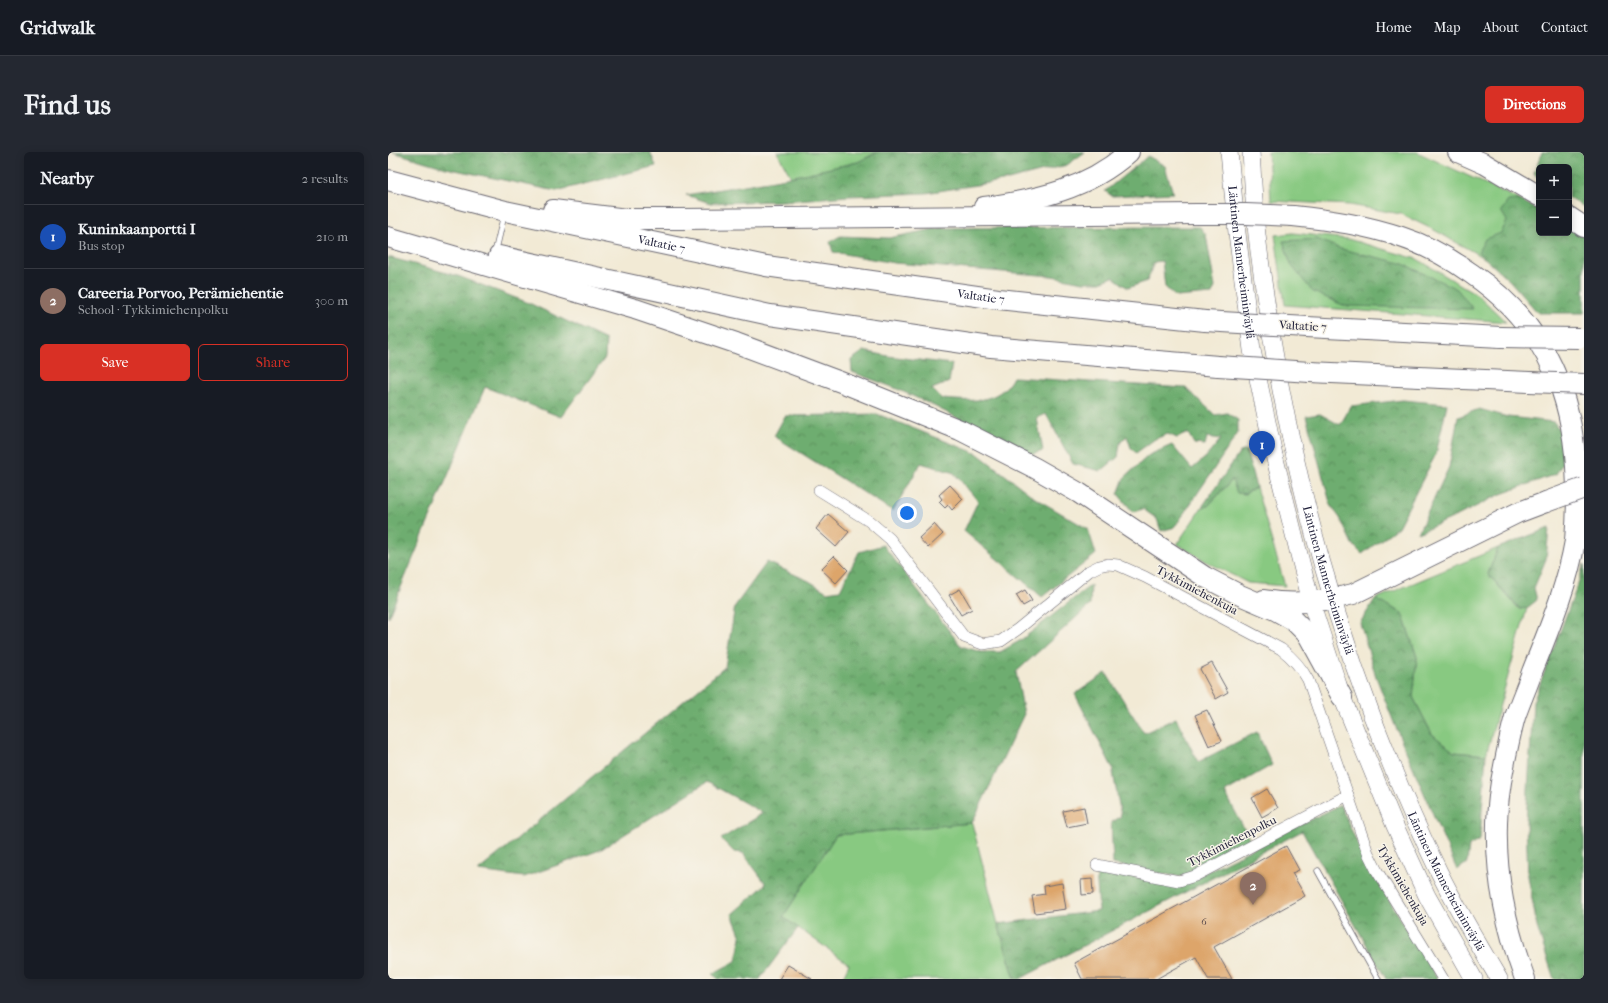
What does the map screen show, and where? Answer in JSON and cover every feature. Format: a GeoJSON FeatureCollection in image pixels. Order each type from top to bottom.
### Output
{"type":"FeatureCollection","features":[{"type":"Feature","properties":{"kind":"highway"},"geometry":{"type":"LineString","coordinates":[[863,219],[985,206],[1020,201],[1057,193],[1085,182],[1120,160],[1129,152]]}},
{"type":"Feature","properties":{"kind":"highway"},"geometry":{"type":"LineString","coordinates":[[1458,152],[1485,164],[1536,194]]}},
{"type":"Feature","properties":{"kind":"highway","name":"Valtatie 7"},"geometry":{"type":"LineString","coordinates":[[388,180],[505,212],[766,266],[998,299],[1205,321],[1501,337],[1582,338]]}},
{"type":"Feature","properties":{"kind":"highway"},"geometry":{"type":"LineString","coordinates":[[505,212],[544,209],[627,219],[863,219],[1198,214],[1293,216],[1330,220],[1367,227],[1403,237],[1463,267],[1494,289],[1516,310],[1536,333],[1555,362],[1569,396],[1577,425],[1582,459],[1582,500],[1575,542],[1563,593],[1516,716],[1501,784],[1497,833],[1500,887],[1514,949],[1525,979]]}},
{"type":"Feature","properties":{"kind":"highway"},"geometry":{"type":"LineString","coordinates":[[1572,219],[1584,227]]}},
{"type":"Feature","properties":{"kind":"highway"},"geometry":{"type":"LineString","coordinates":[[388,232],[770,315],[991,347],[1218,366],[1310,372],[1584,384]]}},
{"type":"Feature","properties":{"kind":"highway"},"geometry":{"type":"LineString","coordinates":[[388,237],[620,305],[736,343],[846,384],[960,430],[1035,468],[1079,493],[1205,577],[1293,620],[1308,635],[1342,696]]}},
{"type":"Feature","properties":{"kind":"highway"},"geometry":{"type":"LineString","coordinates":[[1240,595],[1286,603],[1332,600],[1353,594],[1517,512],[1584,488]]}},
{"type":"Feature","properties":{"kind":"main road","name":"Läntinen Mannerheiminväylä"},"geometry":{"type":"LineString","coordinates":[[1230,152],[1237,233],[1252,350],[1274,455],[1311,602],[1342,696],[1395,826],[1427,896],[1474,979]]}},
{"type":"Feature","properties":{"kind":"main road","name":"Läntinen Mannerheiminväylä"},"geometry":{"type":"LineString","coordinates":[[1251,152],[1257,234],[1275,354],[1299,472],[1332,600],[1367,702],[1403,792],[1440,873],[1499,979]]}},
{"type":"Feature","properties":{"kind":"street","name":"Tykkimiehenkuja"},"geometry":{"type":"LineString","coordinates":[[819,490],[869,521],[890,540],[964,637],[983,644],[1000,641],[1018,629],[1089,571],[1099,566],[1108,564],[1118,565],[1145,577],[1282,649],[1291,656],[1300,666],[1308,680],[1368,853],[1377,871],[1443,979]]}},
{"type":"Feature","properties":{"kind":"street","name":"Tykkimiehenpolku"},"geometry":{"type":"LineString","coordinates":[[1097,865],[1179,881],[1195,876],[1348,795]]}},
{"type":"Feature","properties":{"kind":"lane"},"geometry":{"type":"LineString","coordinates":[[495,255],[505,212]]}},
{"type":"Feature","properties":{"kind":"lane"},"geometry":{"type":"LineString","coordinates":[[1318,871],[1378,979]]}},
{"type":"Feature","properties":{"kind":"green space"},"geometry":{"type":"Polygon","coordinates":[[[393,152],[650,152],[656,166],[556,191],[446,168],[393,152]]]}},
{"type":"Feature","properties":{"kind":"green space"},"geometry":{"type":"Polygon","coordinates":[[[777,152],[878,152],[858,162],[791,177],[777,152]]]}},
{"type":"Feature","properties":{"kind":"green space"},"geometry":{"type":"Polygon","coordinates":[[[878,152],[1085,152],[1067,165],[1008,180],[926,193],[849,196],[783,201],[710,203],[686,195],[786,178],[858,162],[878,152]]]}},
{"type":"Feature","properties":{"kind":"green space"},"geometry":{"type":"Polygon","coordinates":[[[1268,152],[1417,152],[1520,200],[1486,259],[1434,230],[1401,214],[1350,205],[1271,201],[1268,152]]]}},
{"type":"Feature","properties":{"kind":"green space"},"geometry":{"type":"Polygon","coordinates":[[[1542,152],[1584,152],[1584,207],[1572,200],[1572,164],[1538,164],[1542,152]]]}},
{"type":"Feature","properties":{"kind":"green space"},"geometry":{"type":"Polygon","coordinates":[[[1148,156],[1165,166],[1173,193],[1112,196],[1105,191],[1148,156]]]}},
{"type":"Feature","properties":{"kind":"green space"},"geometry":{"type":"Polygon","coordinates":[[[1520,200],[1536,208],[1536,236],[1572,236],[1572,230],[1584,236],[1584,313],[1538,313],[1510,281],[1478,252],[1485,239],[1501,233],[1507,221],[1501,211],[1508,201],[1520,200]]]}},
{"type":"Feature","properties":{"kind":"green space"},"geometry":{"type":"Polygon","coordinates":[[[1200,227],[1206,235],[1215,287],[1212,294],[1176,297],[1165,287],[1162,261],[1154,262],[1147,281],[1128,288],[1113,277],[1100,282],[1083,282],[1052,276],[894,263],[833,252],[830,242],[840,236],[889,238],[939,228],[1200,227]]]}},
{"type":"Feature","properties":{"kind":"green space"},"geometry":{"type":"Polygon","coordinates":[[[1293,233],[1348,239],[1417,259],[1478,295],[1506,322],[1285,305],[1275,235],[1293,233]]]}},
{"type":"Feature","properties":{"kind":"green space"},"geometry":{"type":"Polygon","coordinates":[[[1317,239],[1341,249],[1401,263],[1457,289],[1473,309],[1345,306],[1313,292],[1291,265],[1283,241],[1317,239]]]}},
{"type":"Feature","properties":{"kind":"green space"},"geometry":{"type":"Polygon","coordinates":[[[388,257],[458,276],[529,303],[606,340],[605,358],[561,417],[485,387],[388,618],[388,257]]]}},
{"type":"Feature","properties":{"kind":"green space"},"geometry":{"type":"Polygon","coordinates":[[[864,351],[888,356],[952,364],[949,382],[932,389],[942,399],[972,400],[991,397],[1000,393],[1013,377],[1186,388],[1215,415],[1227,413],[1238,420],[1238,433],[1175,527],[1161,531],[1157,519],[1143,509],[1133,512],[1118,494],[1124,478],[1149,455],[1172,445],[1192,469],[1206,457],[1221,439],[1207,437],[1205,445],[1194,444],[1188,433],[1177,438],[1168,434],[1155,439],[1136,453],[1131,448],[1127,436],[1120,443],[1118,457],[1101,471],[1073,464],[1046,414],[1037,418],[1043,451],[1030,455],[930,404],[895,388],[852,372],[851,360],[864,351]]]}},
{"type":"Feature","properties":{"kind":"green space"},"geometry":{"type":"Polygon","coordinates":[[[1403,400],[1447,404],[1436,454],[1398,527],[1362,554],[1352,544],[1340,518],[1331,506],[1306,416],[1320,414],[1340,425],[1351,406],[1403,400]]]}},
{"type":"Feature","properties":{"kind":"green space"},"geometry":{"type":"Polygon","coordinates":[[[1479,409],[1508,417],[1554,422],[1562,433],[1564,461],[1556,474],[1501,494],[1455,517],[1418,533],[1449,467],[1458,417],[1479,409]]]}},
{"type":"Feature","properties":{"kind":"green space"},"geometry":{"type":"Polygon","coordinates":[[[877,414],[978,454],[1035,498],[1088,529],[1096,554],[1042,597],[964,531],[978,501],[954,473],[921,463],[893,511],[774,436],[785,416],[877,414]]]}},
{"type":"Feature","properties":{"kind":"green space"},"geometry":{"type":"Polygon","coordinates":[[[1246,450],[1256,487],[1245,494],[1237,493],[1232,480],[1208,506],[1202,507],[1240,452],[1246,450]]]}},
{"type":"Feature","properties":{"kind":"green space"},"geometry":{"type":"Polygon","coordinates":[[[1232,480],[1245,494],[1256,487],[1285,586],[1248,583],[1207,562],[1177,544],[1202,507],[1208,506],[1232,480]]]}},
{"type":"Feature","properties":{"kind":"green space"},"geometry":{"type":"Polygon","coordinates":[[[1549,528],[1546,559],[1534,588],[1537,600],[1527,608],[1520,609],[1488,574],[1498,548],[1549,528]]]}},
{"type":"Feature","properties":{"kind":"green space"},"geometry":{"type":"Polygon","coordinates":[[[883,545],[961,646],[981,652],[1000,652],[1021,640],[1091,585],[1090,605],[1016,672],[1024,714],[972,823],[836,835],[783,917],[798,928],[760,979],[719,979],[712,974],[736,961],[741,937],[732,914],[766,884],[743,853],[734,852],[721,839],[763,813],[707,782],[600,850],[524,877],[478,871],[725,667],[735,606],[767,562],[809,581],[827,592],[840,590],[859,552],[883,545]]]}},
{"type":"Feature","properties":{"kind":"green space"},"geometry":{"type":"Polygon","coordinates":[[[1498,548],[1488,574],[1519,609],[1527,608],[1486,755],[1454,752],[1432,734],[1413,697],[1417,657],[1402,613],[1375,599],[1498,548]]]}},
{"type":"Feature","properties":{"kind":"green space"},"geometry":{"type":"Polygon","coordinates":[[[1584,564],[1584,979],[1554,979],[1537,927],[1528,876],[1526,823],[1533,702],[1577,587],[1584,564]]]}},
{"type":"Feature","properties":{"kind":"green space"},"geometry":{"type":"Polygon","coordinates":[[[1375,599],[1402,613],[1417,657],[1413,697],[1432,734],[1454,752],[1486,755],[1480,840],[1469,846],[1467,863],[1457,870],[1394,723],[1376,677],[1360,623],[1375,599]]]}},
{"type":"Feature","properties":{"kind":"green space"},"geometry":{"type":"Polygon","coordinates":[[[1106,673],[1144,733],[1176,718],[1198,762],[1257,732],[1272,765],[1225,792],[1251,842],[1193,872],[1180,877],[1113,864],[1111,822],[1121,816],[1112,767],[1075,694],[1106,673]]]}},
{"type":"Feature","properties":{"kind":"green space"},"geometry":{"type":"Polygon","coordinates":[[[1340,805],[1367,864],[1438,979],[1386,979],[1302,831],[1020,979],[1015,979],[998,924],[1099,911],[1096,870],[1180,885],[1340,805]]]}},
{"type":"Feature","properties":{"kind":"green space"},"geometry":{"type":"Polygon","coordinates":[[[972,823],[998,924],[1015,979],[842,979],[849,964],[783,917],[836,835],[972,823]]]}},
{"type":"Feature","properties":{"kind":"building"},"geometry":{"type":"Polygon","coordinates":[[[950,485],[963,499],[952,510],[948,505],[945,508],[939,502],[942,499],[939,495],[950,485]]]}},
{"type":"Feature","properties":{"kind":"building"},"geometry":{"type":"Polygon","coordinates":[[[828,514],[849,532],[836,547],[816,529],[828,514]]]}},
{"type":"Feature","properties":{"kind":"building"},"geometry":{"type":"Polygon","coordinates":[[[934,524],[943,534],[928,548],[919,538],[934,524]]]}},
{"type":"Feature","properties":{"kind":"building"},"geometry":{"type":"Polygon","coordinates":[[[834,556],[848,570],[836,583],[821,569],[834,556]]]}},
{"type":"Feature","properties":{"kind":"building"},"geometry":{"type":"Polygon","coordinates":[[[960,589],[972,609],[961,615],[949,595],[960,589]]]}},
{"type":"Feature","properties":{"kind":"building"},"geometry":{"type":"Polygon","coordinates":[[[1025,590],[1032,601],[1023,606],[1016,595],[1025,590]]]}},
{"type":"Feature","properties":{"kind":"building"},"geometry":{"type":"Polygon","coordinates":[[[1212,663],[1228,692],[1216,699],[1200,669],[1212,663]]]}},
{"type":"Feature","properties":{"kind":"building"},"geometry":{"type":"Polygon","coordinates":[[[1207,710],[1222,741],[1209,746],[1195,715],[1207,710]]]}},
{"type":"Feature","properties":{"kind":"building"},"geometry":{"type":"Polygon","coordinates":[[[1267,789],[1278,808],[1262,817],[1252,798],[1267,789]]]}},
{"type":"Feature","properties":{"kind":"building"},"geometry":{"type":"Polygon","coordinates":[[[1084,807],[1087,823],[1067,827],[1063,811],[1084,807]]]}},
{"type":"Feature","properties":{"kind":"building"},"geometry":{"type":"Polygon","coordinates":[[[1286,846],[1299,870],[1292,873],[1305,896],[1214,947],[1232,979],[1208,979],[1196,957],[1156,979],[1082,979],[1074,963],[1286,846]]]}},
{"type":"Feature","properties":{"kind":"building"},"geometry":{"type":"Polygon","coordinates":[[[1092,879],[1093,894],[1082,895],[1081,880],[1092,879]]]}},
{"type":"Feature","properties":{"kind":"building"},"geometry":{"type":"Polygon","coordinates":[[[1062,883],[1066,909],[1035,913],[1032,896],[1045,894],[1044,886],[1062,883]]]}},
{"type":"Feature","properties":{"kind":"building"},"geometry":{"type":"Polygon","coordinates":[[[788,965],[812,979],[779,979],[788,965]]]}},
{"type":"Feature","properties":{"kind":"place","name":"Kuninkaanportti I"},"geometry":{"type":"Point","coordinates":[1262,464]}},
{"type":"Feature","properties":{"kind":"place","name":"Careeria Porvoo, Perämiehentie"},"geometry":{"type":"Point","coordinates":[1253,905]}}]}
